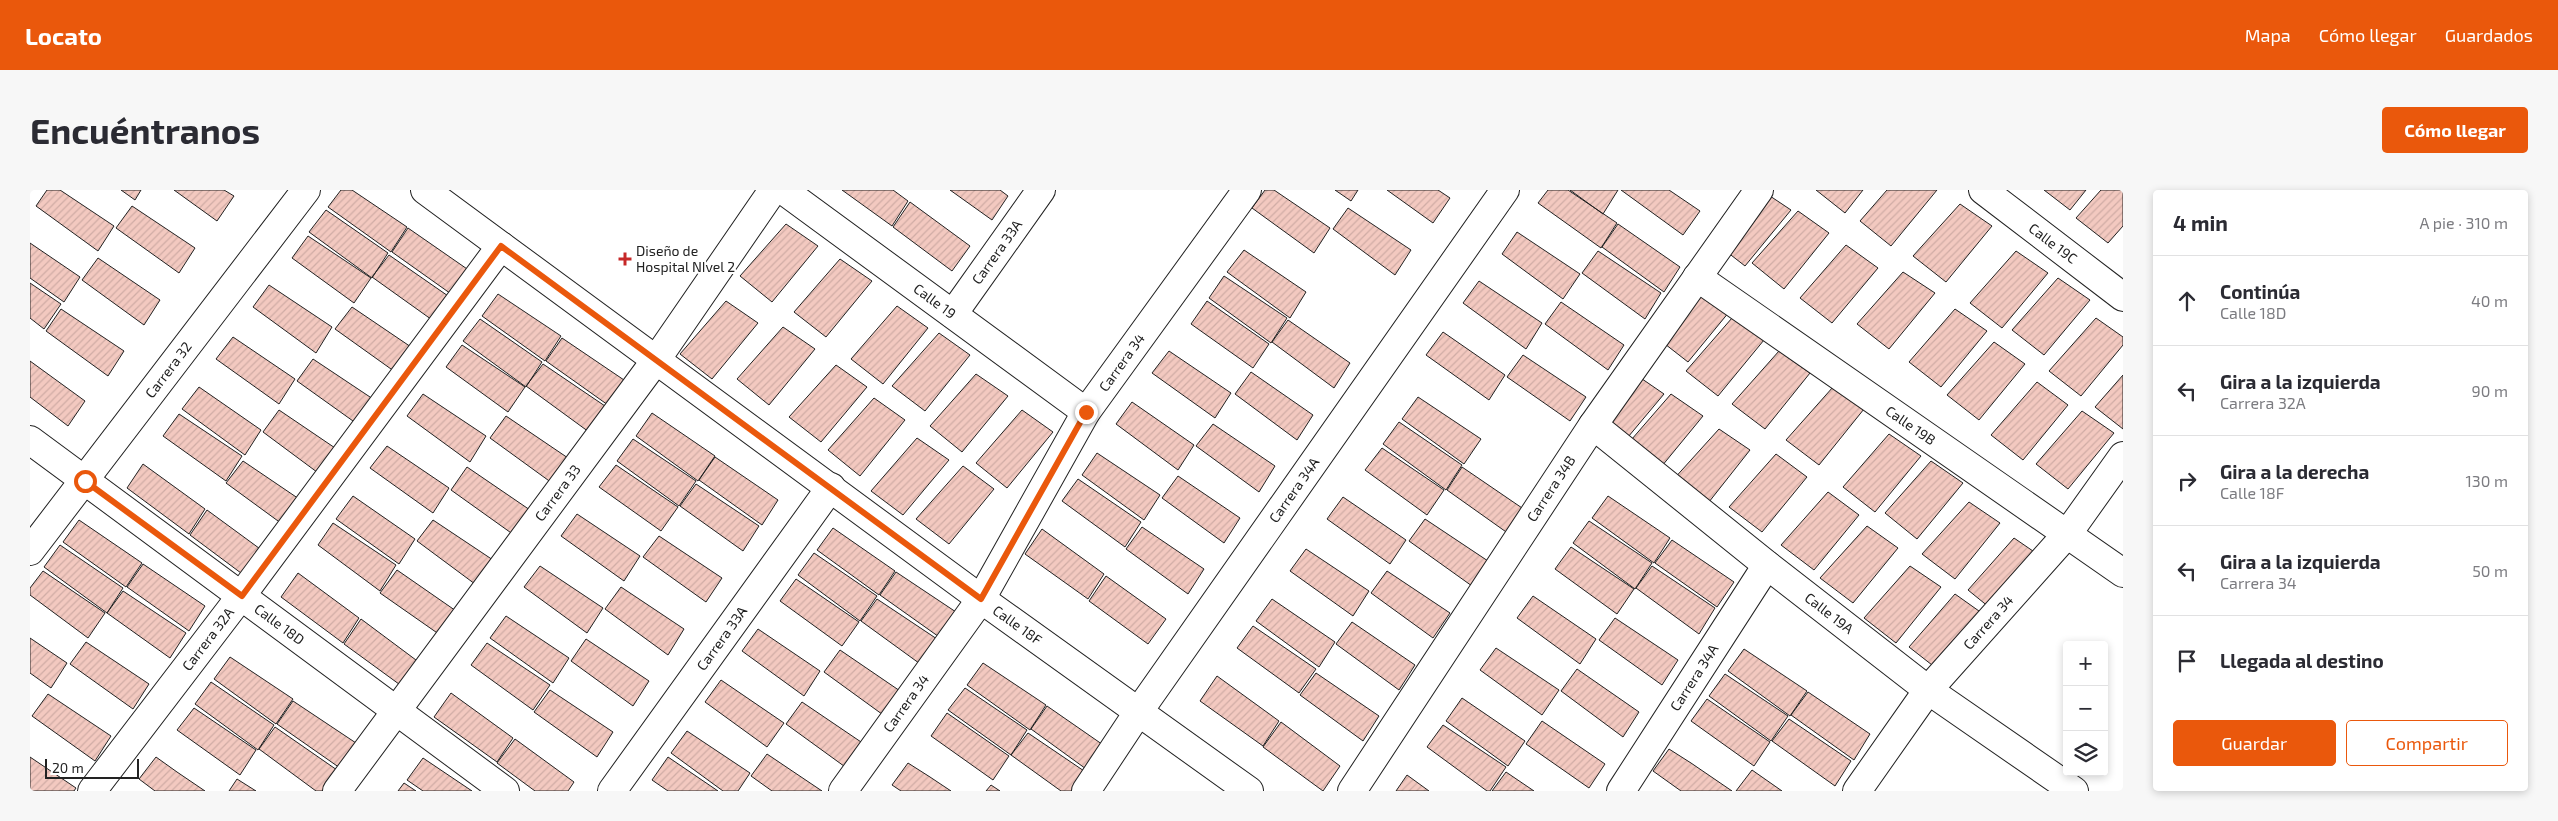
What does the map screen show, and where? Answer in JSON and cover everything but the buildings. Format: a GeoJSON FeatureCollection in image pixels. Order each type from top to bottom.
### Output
{"type":"FeatureCollection","features":[{"type":"Feature","properties":{"kind":"street","name":"Carrera 32"},"geometry":{"type":"LineString","coordinates":[[30,552],[306,190]]}},
{"type":"Feature","properties":{"kind":"street","name":"Calle 18F"},"geometry":{"type":"LineString","coordinates":[[425,190],[981,599],[1249,791]]}},
{"type":"Feature","properties":{"kind":"street","name":"Carrera 33"},"geometry":{"type":"LineString","coordinates":[[337,791],[656,360],[773,190]]}},
{"type":"Feature","properties":{"kind":"street","name":"Calle 19"},"geometry":{"type":"LineString","coordinates":[[783,190],[1086,412]]}},
{"type":"Feature","properties":{"kind":"street","name":"Carrera 33A"},"geometry":{"type":"LineString","coordinates":[[953,314],[1041,190]]}},
{"type":"Feature","properties":{"kind":"street","name":"Carrera 34"},"geometry":{"type":"LineString","coordinates":[[843,791],[981,599],[1086,412],[1247,190]]}},
{"type":"Feature","properties":{"kind":"street","name":"Carrera 34A"},"geometry":{"type":"LineString","coordinates":[[1086,791],[1139,711],[1505,190]]}},
{"type":"Feature","properties":{"kind":"street","name":"Carrera 34B"},"geometry":{"type":"LineString","coordinates":[[1352,791],[1594,425],[1760,190]]}},
{"type":"Feature","properties":{"kind":"street","name":"Calle 19C"},"geometry":{"type":"LineString","coordinates":[[1983,190],[2123,297]]}},
{"type":"Feature","properties":{"kind":"street","name":"Carrera 32A"},"geometry":{"type":"LineString","coordinates":[[92,791],[242,596],[501,246]]}},
{"type":"Feature","properties":{"kind":"street","name":"Calle 19B"},"geometry":{"type":"LineString","coordinates":[[1697,277],[2123,573]]}},
{"type":"Feature","properties":{"kind":"street","name":"Calle 19A"},"geometry":{"type":"LineString","coordinates":[[1594,425],[1767,565],[1928,690],[2074,791]]}},
{"type":"Feature","properties":{"kind":"street","name":"Calle 18D"},"geometry":{"type":"LineString","coordinates":[[30,440],[505,791]]}},
{"type":"Feature","properties":{"kind":"street","name":"Carrera 34"},"geometry":{"type":"LineString","coordinates":[[1857,791],[1928,690],[2068,533],[2123,456]]}},
{"type":"Feature","properties":{"kind":"street","name":"Carrera 33A"},"geometry":{"type":"LineString","coordinates":[[612,791],[831,487]]}},
{"type":"Feature","properties":{"kind":"street","name":"Carrera 34A"},"geometry":{"type":"LineString","coordinates":[[1621,791],[1767,565]]}},
{"type":"Feature","properties":{"kind":"place","name":"Diseño de Hospital NIvel 2"},"geometry":{"type":"Point","coordinates":[625,259]}},
{"type":"Feature","properties":{"kind":"route"},"geometry":{"type":"LineString","coordinates":[[85,481],[242,596],[501,246],[981,599],[1086,412]]}}]}
